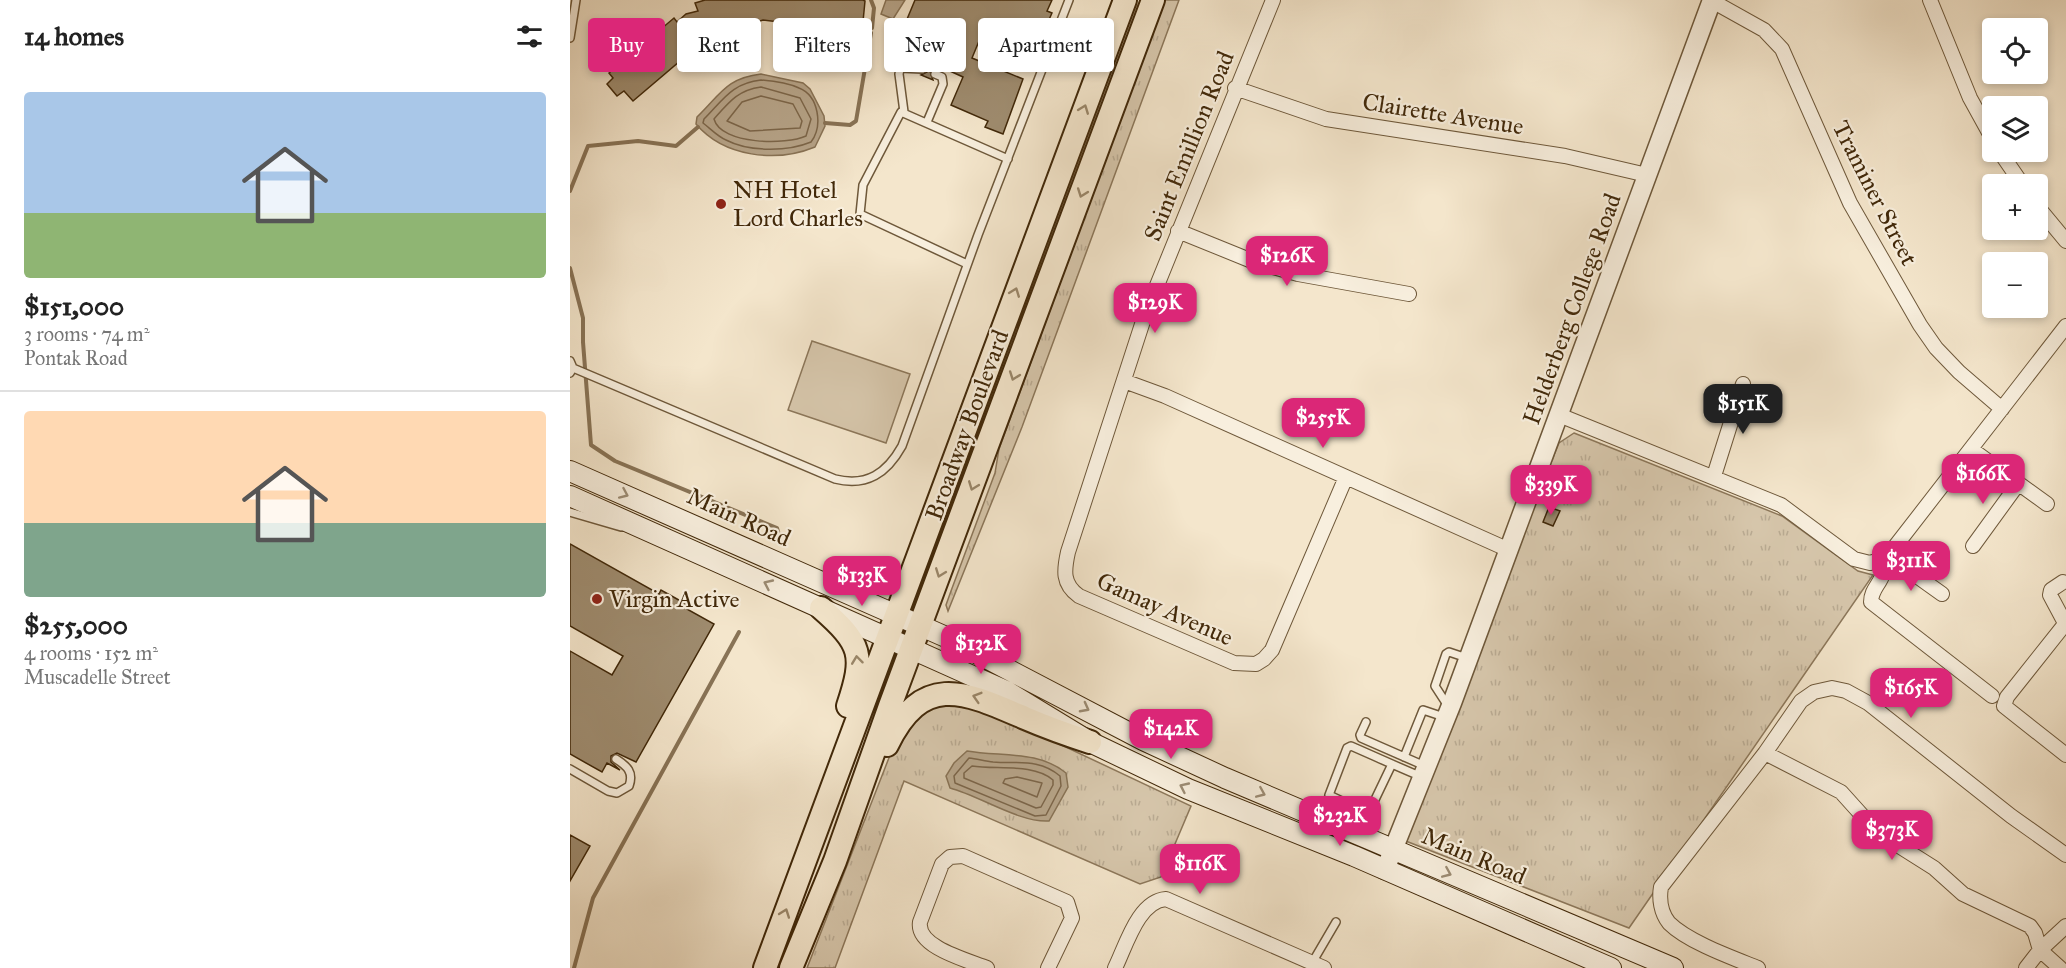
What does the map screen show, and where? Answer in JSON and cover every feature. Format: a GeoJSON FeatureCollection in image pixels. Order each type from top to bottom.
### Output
{"type":"FeatureCollection","features":[{"type":"Feature","properties":{"kind":"main road","name":"Broadway Boulevard"},"geometry":{"type":"LineString","coordinates":[[765,968],[889,639],[935,504],[1125,0]]}},
{"type":"Feature","properties":{"kind":"main road","name":"Broadway Boulevard"},"geometry":{"type":"LineString","coordinates":[[791,968],[835,861],[1153,0]]}},
{"type":"Feature","properties":{"kind":"main road","name":"Main Road"},"geometry":{"type":"LineString","coordinates":[[570,471],[1003,664],[1143,740],[1393,850],[1673,968]]}},
{"type":"Feature","properties":{"kind":"main road","name":"Main Road"},"geometry":{"type":"LineString","coordinates":[[570,496],[653,531],[1008,692],[1090,742],[1188,789],[1385,870],[1602,966]]}},
{"type":"Feature","properties":{"kind":"main road"},"geometry":{"type":"LineString","coordinates":[[805,858],[831,758],[859,669],[856,650],[849,635],[821,608]]}},
{"type":"Feature","properties":{"kind":"main road"},"geometry":{"type":"LineString","coordinates":[[835,861],[895,728],[903,717],[929,698],[942,694],[969,694],[1061,733],[1090,742]]}},
{"type":"Feature","properties":{"kind":"street","name":"Saint Emillion Road"},"geometry":{"type":"LineString","coordinates":[[1066,584],[1065,567],[1068,552],[1145,315],[1235,88],[1273,0]]}},
{"type":"Feature","properties":{"kind":"street","name":"Helderberg College Road"},"geometry":{"type":"LineString","coordinates":[[1385,870],[1469,658],[1712,0]]}},
{"type":"Feature","properties":{"kind":"street","name":"Traminer Street"},"geometry":{"type":"LineString","coordinates":[[1712,0],[1764,30],[1782,49],[1850,203],[1920,325],[1936,348],[1959,372],[2002,409]]}},
{"type":"Feature","properties":{"kind":"street"},"geometry":{"type":"LineString","coordinates":[[1930,0],[1970,98],[1982,120]]}},
{"type":"Feature","properties":{"kind":"street","name":"Clairette Avenue"},"geometry":{"type":"LineString","coordinates":[[1235,88],[1326,119],[1565,156],[1647,175]]}},
{"type":"Feature","properties":{"kind":"street"},"geometry":{"type":"LineString","coordinates":[[2048,219],[2066,241]]}},
{"type":"Feature","properties":{"kind":"street"},"geometry":{"type":"LineString","coordinates":[[1178,231],[1252,261],[1298,274],[1409,294]]}},
{"type":"Feature","properties":{"kind":"street"},"geometry":{"type":"LineString","coordinates":[[1992,696],[1871,602],[1871,596],[1884,575],[1887,556],[2066,326]]}},
{"type":"Feature","properties":{"kind":"street"},"geometry":{"type":"LineString","coordinates":[[1124,381],[1165,396],[1509,550]]}},
{"type":"Feature","properties":{"kind":"street"},"geometry":{"type":"LineString","coordinates":[[1714,476],[1743,384]]}},
{"type":"Feature","properties":{"kind":"street"},"geometry":{"type":"LineString","coordinates":[[1559,415],[1714,476],[1797,514],[1854,559],[1870,563],[1887,556]]}},
{"type":"Feature","properties":{"kind":"street"},"geometry":{"type":"LineString","coordinates":[[1971,449],[2047,504]]}},
{"type":"Feature","properties":{"kind":"street","name":"Gamay Avenue"},"geometry":{"type":"LineString","coordinates":[[1066,584],[1078,596],[1211,654],[1234,663],[1256,664],[1272,650],[1346,477]]}},
{"type":"Feature","properties":{"kind":"street"},"geometry":{"type":"LineString","coordinates":[[1973,546],[2018,484]]}},
{"type":"Feature","properties":{"kind":"street"},"geometry":{"type":"LineString","coordinates":[[1887,556],[1942,594]]}},
{"type":"Feature","properties":{"kind":"street"},"geometry":{"type":"LineString","coordinates":[[2063,582],[2051,590],[2050,595],[2066,625],[2007,697],[2004,705],[2066,755]]}},
{"type":"Feature","properties":{"kind":"street"},"geometry":{"type":"LineString","coordinates":[[1758,968],[1710,947],[1670,923],[1665,916],[1660,894],[1666,878],[1765,753],[1806,697],[1823,689],[1839,689],[1868,704],[2011,816],[2066,855]]}},
{"type":"Feature","properties":{"kind":"street"},"geometry":{"type":"LineString","coordinates":[[1765,753],[1841,792],[1877,832],[1934,868],[1963,894],[2030,927],[2044,953],[2060,968]]}},
{"type":"Feature","properties":{"kind":"street"},"geometry":{"type":"LineString","coordinates":[[987,968],[927,942],[920,931],[920,922],[942,864],[953,856],[963,856],[1067,902],[1072,918],[1048,968]]}},
{"type":"Feature","properties":{"kind":"street"},"geometry":{"type":"LineString","coordinates":[[1114,968],[1143,912],[1153,902],[1166,899],[1318,965]]}},
{"type":"Feature","properties":{"kind":"street"},"geometry":{"type":"LineString","coordinates":[[2026,968],[2044,953],[2066,926]]}},
{"type":"Feature","properties":{"kind":"lane"},"geometry":{"type":"LineString","coordinates":[[570,38],[576,0]]}},
{"type":"Feature","properties":{"kind":"lane"},"geometry":{"type":"LineString","coordinates":[[571,368],[835,479],[863,481],[883,472],[902,446],[967,264],[1069,0]]}},
{"type":"Feature","properties":{"kind":"lane"},"geometry":{"type":"LineString","coordinates":[[900,72],[904,112]]}},
{"type":"Feature","properties":{"kind":"lane"},"geometry":{"type":"LineString","coordinates":[[927,122],[943,84],[942,77],[935,74]]}},
{"type":"Feature","properties":{"kind":"lane"},"geometry":{"type":"LineString","coordinates":[[967,264],[860,214],[863,185],[897,115],[904,112],[1008,159]]}},
{"type":"Feature","properties":{"kind":"lane"},"geometry":{"type":"LineString","coordinates":[[570,512],[616,526],[653,531]]}},
{"type":"Feature","properties":{"kind":"lane"},"geometry":{"type":"LineString","coordinates":[[1404,757],[1423,710],[1448,713]]}},
{"type":"Feature","properties":{"kind":"lane"},"geometry":{"type":"LineString","coordinates":[[1366,722],[1360,733],[1361,738],[1404,757],[1424,772]]}},
{"type":"Feature","properties":{"kind":"lane"},"geometry":{"type":"LineString","coordinates":[[1392,764],[1370,810],[1363,810],[1329,795],[1348,747],[1392,764],[1424,772]]}},
{"type":"Feature","properties":{"kind":"lane"},"geometry":{"type":"LineString","coordinates":[[570,769],[608,791],[617,793],[629,786],[631,776],[628,767],[616,759]]}},
{"type":"Feature","properties":{"kind":"lane"},"geometry":{"type":"LineString","coordinates":[[1318,965],[1336,922]]}},
{"type":"Feature","properties":{"kind":"green space"},"geometry":{"type":"Polygon","coordinates":[[[1164,0],[1179,0],[1022,427],[948,611],[946,605],[995,473],[999,449],[1164,0]]]}},
{"type":"Feature","properties":{"kind":"green space"},"geometry":{"type":"Polygon","coordinates":[[[812,341],[910,374],[886,443],[788,410],[812,341]]]}},
{"type":"Feature","properties":{"kind":"green space"},"geometry":{"type":"Polygon","coordinates":[[[1574,433],[1782,516],[1858,571],[1873,575],[1629,928],[1398,838],[1559,443],[1574,433]]]}},
{"type":"Feature","properties":{"kind":"green space"},"geometry":{"type":"Polygon","coordinates":[[[936,704],[983,708],[1191,806],[1161,877],[1140,884],[904,781],[835,968],[807,968],[892,750],[913,718],[936,704]]]}},
{"type":"Feature","properties":{"kind":"water"},"geometry":{"type":"Polygon","coordinates":[[[886,0],[905,0],[894,18],[881,14],[886,0]]]}},
{"type":"Feature","properties":{"kind":"water"},"geometry":{"type":"Polygon","coordinates":[[[761,74],[803,83],[810,89],[824,116],[825,126],[815,147],[784,155],[751,154],[721,144],[696,124],[697,117],[731,84],[739,79],[761,74]]]}},
{"type":"Feature","properties":{"kind":"water"},"geometry":{"type":"Polygon","coordinates":[[[967,751],[1031,758],[1055,766],[1066,773],[1068,787],[1049,821],[1013,814],[950,788],[946,776],[954,763],[967,751]]]}},
{"type":"Feature","properties":{"kind":"building"},"geometry":{"type":"Polygon","coordinates":[[[705,0],[865,1],[863,18],[773,18],[773,21],[761,21],[761,18],[682,18],[686,14],[698,11],[695,3],[705,0]]]}},
{"type":"Feature","properties":{"kind":"building"},"geometry":{"type":"Polygon","coordinates":[[[915,0],[1052,0],[1047,11],[1052,13],[1050,18],[978,18],[978,44],[972,58],[978,60],[978,72],[1006,72],[1023,79],[1003,134],[985,127],[988,121],[951,105],[963,77],[952,72],[966,72],[966,18],[908,18],[915,0]]]}},
{"type":"Feature","properties":{"kind":"building"},"geometry":{"type":"Polygon","coordinates":[[[674,18],[677,22],[677,64],[633,101],[624,91],[617,96],[607,84],[613,78],[610,72],[665,72],[665,26],[674,18]]]}},
{"type":"Feature","properties":{"kind":"building"},"geometry":{"type":"Polygon","coordinates":[[[930,72],[933,80],[921,75],[930,72]]]}},
{"type":"Feature","properties":{"kind":"building"},"geometry":{"type":"Polygon","coordinates":[[[1549,507],[1560,511],[1553,526],[1543,522],[1549,507]]]}},
{"type":"Feature","properties":{"kind":"building"},"geometry":{"type":"Polygon","coordinates":[[[570,544],[659,594],[661,590],[687,605],[685,608],[714,624],[636,762],[617,753],[611,756],[611,762],[620,770],[607,763],[602,772],[570,754],[570,651],[612,675],[623,656],[570,626],[570,544]]]}},
{"type":"Feature","properties":{"kind":"building"},"geometry":{"type":"Polygon","coordinates":[[[570,835],[590,846],[570,881],[570,835]]]}},
{"type":"Feature","properties":{"kind":"waterway"},"geometry":{"type":"LineString","coordinates":[[871,0],[874,8],[872,28]]}},
{"type":"Feature","properties":{"kind":"waterway"},"geometry":{"type":"LineString","coordinates":[[825,123],[850,125],[856,121],[864,72]]}},
{"type":"Feature","properties":{"kind":"waterway"},"geometry":{"type":"LineString","coordinates":[[570,191],[588,146],[638,141],[676,146],[698,127]]}},
{"type":"Feature","properties":{"kind":"waterway"},"geometry":{"type":"LineString","coordinates":[[570,268],[583,318],[591,445],[615,461],[777,528],[780,538]]}},
{"type":"Feature","properties":{"kind":"waterway"},"geometry":{"type":"LineString","coordinates":[[574,968],[593,898],[739,632]]}},
{"type":"Feature","properties":{"kind":"place","name":"NH Hotel Lord Charles"},"geometry":{"type":"Point","coordinates":[721,204]}},
{"type":"Feature","properties":{"kind":"place","name":"Virgin Active"},"geometry":{"type":"Point","coordinates":[597,599]}}]}
